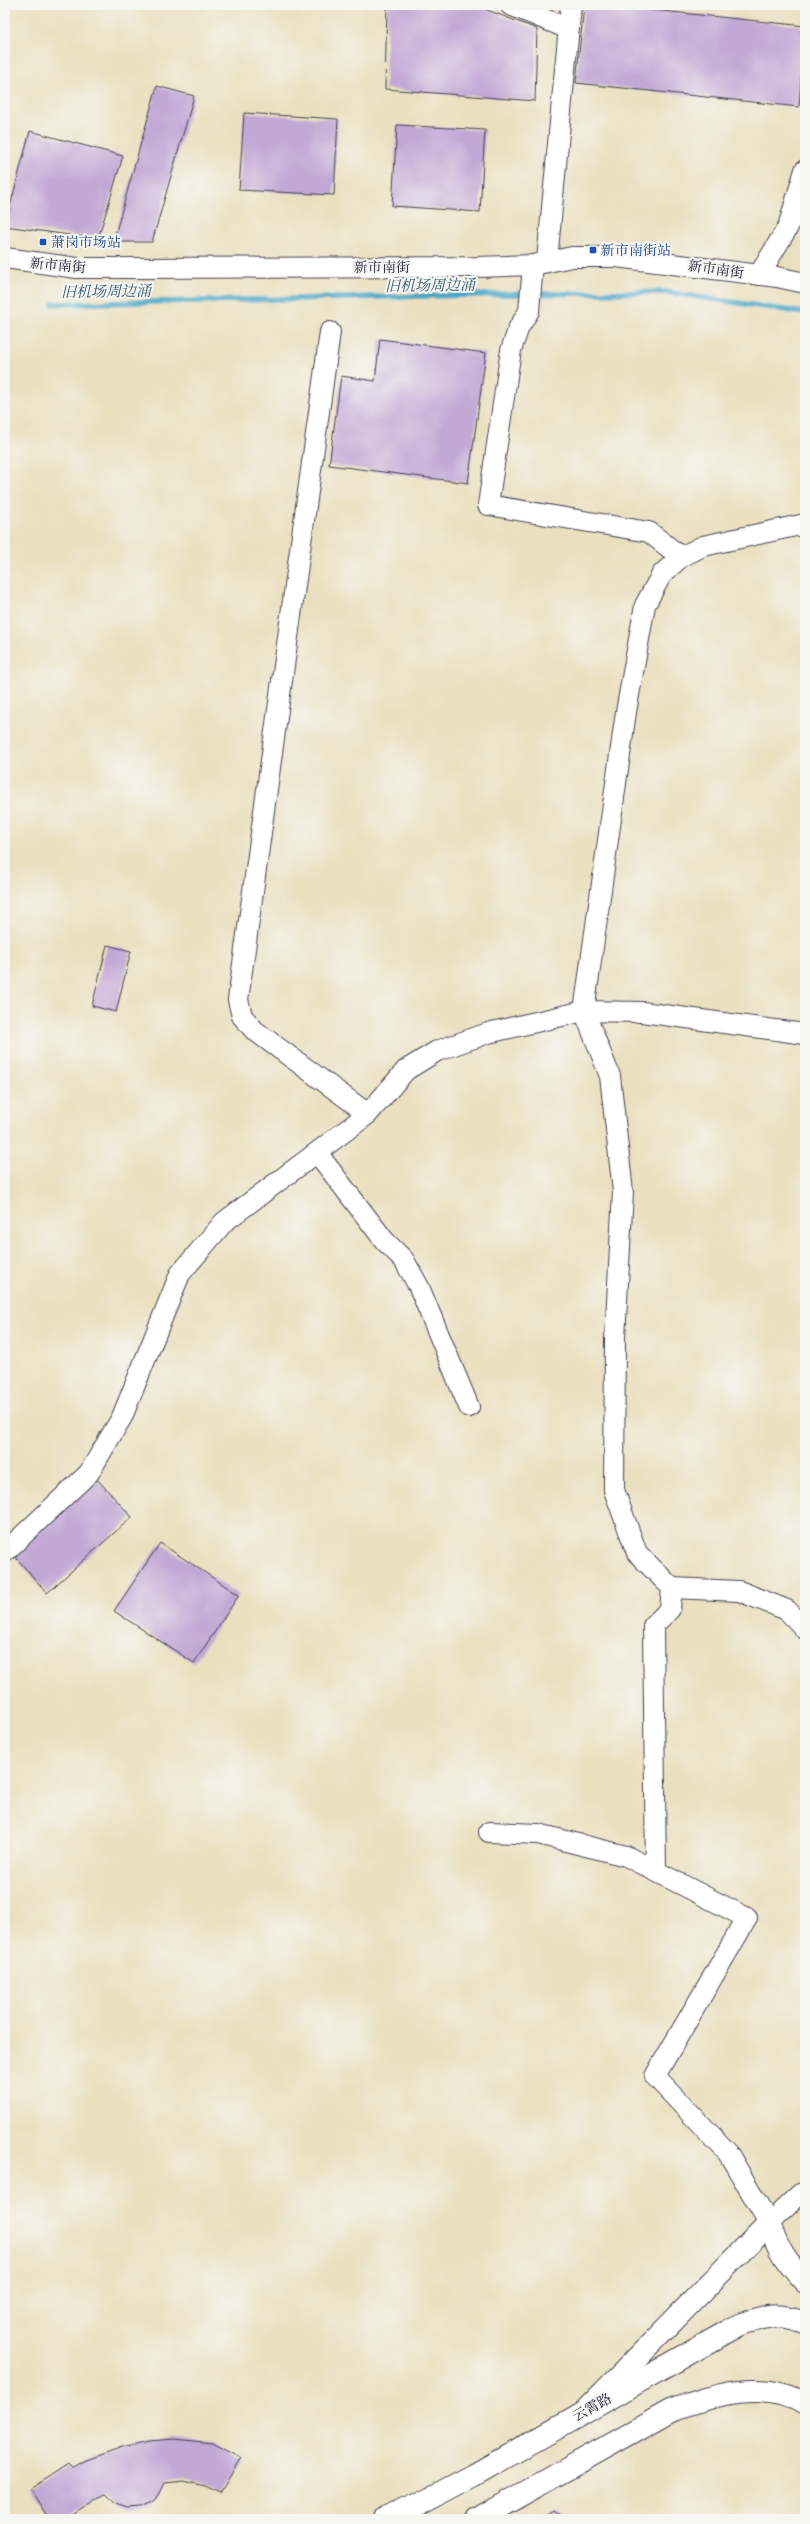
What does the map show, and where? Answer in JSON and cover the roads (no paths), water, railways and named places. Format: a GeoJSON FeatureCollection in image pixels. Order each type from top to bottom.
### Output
{"type":"FeatureCollection","features":[{"type":"Feature","properties":{"kind":"main road"},"geometry":{"type":"LineString","coordinates":[[584,2411],[769,2223],[777,2247],[787,2263],[805,2282]]}},
{"type":"Feature","properties":{"kind":"main road","name":"云霄路"},"geometry":{"type":"LineString","coordinates":[[383,2519],[421,2503],[474,2475],[584,2411],[739,2325],[766,2316],[788,2316],[805,2322]]}},
{"type":"Feature","properties":{"kind":"main road"},"geometry":{"type":"LineString","coordinates":[[478,2519],[670,2412],[704,2398],[737,2391],[768,2392],[805,2404]]}},
{"type":"Feature","properties":{"kind":"street"},"geometry":{"type":"LineString","coordinates":[[510,5],[570,29]]}},
{"type":"Feature","properties":{"kind":"street"},"geometry":{"type":"LineString","coordinates":[[571,5],[570,29],[538,268],[529,311],[519,327],[511,350],[488,505],[649,532],[681,557]]}},
{"type":"Feature","properties":{"kind":"street"},"geometry":{"type":"LineString","coordinates":[[759,275],[788,227],[805,170]]}},
{"type":"Feature","properties":{"kind":"street","name":"新市南街"},"geometry":{"type":"LineString","coordinates":[[5,258],[77,268],[538,268],[572,257],[616,257],[759,275],[805,283]]}},
{"type":"Feature","properties":{"kind":"street"},"geometry":{"type":"LineString","coordinates":[[330,332],[238,1000],[242,1016],[254,1030],[368,1114]]}},
{"type":"Feature","properties":{"kind":"street"},"geometry":{"type":"LineString","coordinates":[[805,524],[703,546],[681,557],[662,574],[645,605],[626,712],[584,1011],[610,1076],[623,1192],[615,1338],[614,1490],[637,1553],[672,1588],[739,1591],[787,1610],[805,1629]]}},
{"type":"Feature","properties":{"kind":"street"},"geometry":{"type":"LineString","coordinates":[[5,1552],[89,1473],[122,1417],[180,1274],[224,1222],[273,1183],[318,1154],[368,1114],[406,1070],[437,1051],[488,1033],[584,1011],[642,1012],[805,1034]]}},
{"type":"Feature","properties":{"kind":"street"},"geometry":{"type":"LineString","coordinates":[[318,1154],[384,1240],[404,1260],[419,1287],[469,1407]]}},
{"type":"Feature","properties":{"kind":"street"},"geometry":{"type":"LineString","coordinates":[[656,1871],[653,1626],[670,1609],[672,1588]]}},
{"type":"Feature","properties":{"kind":"street"},"geometry":{"type":"LineString","coordinates":[[489,1832],[538,1834],[626,1856],[747,1918],[655,2076],[728,2152],[769,2223],[805,2192]]}},
{"type":"Feature","properties":{"kind":"waterway","name":"旧机场周边涌"},"geometry":{"type":"LineString","coordinates":[[535,294],[664,292],[805,313]]}},
{"type":"Feature","properties":{"kind":"waterway","name":"旧机场周边涌"},"geometry":{"type":"LineString","coordinates":[[53,304],[526,294]]}},
{"type":"Feature","properties":{"kind":"place","name":"萧岗市场站"},"geometry":{"type":"Point","coordinates":[43,242]}},
{"type":"Feature","properties":{"kind":"place","name":"新市南街站"},"geometry":{"type":"Point","coordinates":[593,250]}}]}
